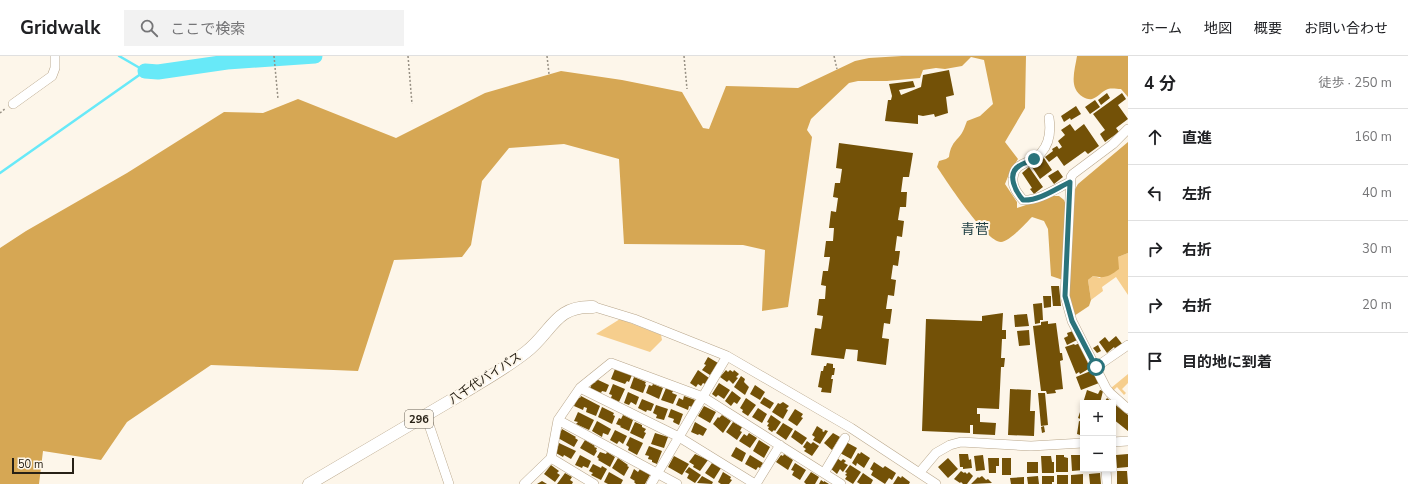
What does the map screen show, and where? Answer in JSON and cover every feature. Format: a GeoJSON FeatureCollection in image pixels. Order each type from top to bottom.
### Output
{"type":"FeatureCollection","features":[{"type":"Feature","properties":{"kind":"highway","name":"八千代バイパス"},"geometry":{"type":"LineString","coordinates":[[309,484],[426,416],[508,365],[528,351],[563,314],[582,307],[593,307]]}},
{"type":"Feature","properties":{"kind":"street"},"geometry":{"type":"LineString","coordinates":[[13,104],[52,76],[55,68],[54,56]]}},
{"type":"Feature","properties":{"kind":"street"},"geometry":{"type":"LineString","coordinates":[[1049,118],[1050,136],[1047,144],[1041,153],[1034,159],[1018,166],[1014,172],[1013,183],[1017,193],[1023,200],[1028,200],[1041,196],[1070,182]]}},
{"type":"Feature","properties":{"kind":"street"},"geometry":{"type":"LineString","coordinates":[[1128,129],[1113,144],[1073,174],[1070,182],[1065,296],[1072,321],[1110,393],[1128,409]]}},
{"type":"Feature","properties":{"kind":"street"},"geometry":{"type":"LineString","coordinates":[[593,307],[634,319],[727,356],[844,424],[920,472],[936,484]]}},
{"type":"Feature","properties":{"kind":"street"},"geometry":{"type":"LineString","coordinates":[[1096,367],[1128,345]]}},
{"type":"Feature","properties":{"kind":"street"},"geometry":{"type":"LineString","coordinates":[[651,484],[727,356]]}},
{"type":"Feature","properties":{"kind":"street"},"geometry":{"type":"LineString","coordinates":[[524,484],[551,458],[558,420],[580,388],[611,363],[703,397],[841,484]]}},
{"type":"Feature","properties":{"kind":"street"},"geometry":{"type":"LineString","coordinates":[[580,388],[679,437],[756,484],[780,446]]}},
{"type":"Feature","properties":{"kind":"street"},"geometry":{"type":"LineString","coordinates":[[426,416],[449,484]]}},
{"type":"Feature","properties":{"kind":"street"},"geometry":{"type":"LineString","coordinates":[[558,420],[677,484]]}},
{"type":"Feature","properties":{"kind":"street"},"geometry":{"type":"LineString","coordinates":[[824,473],[845,438]]}},
{"type":"Feature","properties":{"kind":"street"},"geometry":{"type":"LineString","coordinates":[[1116,442],[1128,441]]}},
{"type":"Feature","properties":{"kind":"street"},"geometry":{"type":"LineString","coordinates":[[920,472],[936,453],[950,445],[961,442],[1031,446],[1080,443]]}},
{"type":"Feature","properties":{"kind":"street"},"geometry":{"type":"LineString","coordinates":[[551,458],[594,484]]}},
{"type":"Feature","properties":{"kind":"street"},"geometry":{"type":"LineString","coordinates":[[1106,472],[1107,484]]}},
{"type":"Feature","properties":{"kind":"path"},"geometry":{"type":"LineString","coordinates":[[274,56],[278,99]]}},
{"type":"Feature","properties":{"kind":"path"},"geometry":{"type":"LineString","coordinates":[[408,56],[412,104]]}},
{"type":"Feature","properties":{"kind":"path"},"geometry":{"type":"LineString","coordinates":[[547,56],[549,74]]}},
{"type":"Feature","properties":{"kind":"path"},"geometry":{"type":"LineString","coordinates":[[684,56],[688,89]]}},
{"type":"Feature","properties":{"kind":"path"},"geometry":{"type":"LineString","coordinates":[[834,56],[837,69]]}},
{"type":"Feature","properties":{"kind":"shaded area"},"geometry":{"type":"Polygon","coordinates":[[[902,56],[1026,56],[1025,108],[1005,142],[1018,159],[1005,184],[1017,202],[1017,208],[1053,196],[1059,196],[1064,200],[1066,205],[1063,280],[1051,276],[1048,229],[1044,221],[1032,217],[1008,239],[1001,242],[994,239],[977,222],[937,167],[939,161],[949,157],[952,146],[962,134],[967,121],[980,116],[993,104],[984,60],[971,57],[962,66],[945,69],[936,68],[923,70],[920,78],[887,81],[858,81],[849,83],[811,119],[807,130],[812,137],[788,307],[762,311],[765,250],[743,245],[624,244],[619,159],[564,144],[509,148],[482,181],[471,245],[462,257],[394,260],[358,371],[211,365],[127,422],[101,460],[43,451],[39,484],[0,484],[0,248],[26,231],[127,173],[224,112],[263,113],[298,99],[396,138],[485,93],[561,71],[622,80],[682,92],[703,128],[709,129],[726,86],[798,88],[855,61],[869,58],[902,56]]]}},
{"type":"Feature","properties":{"kind":"shaded area"},"geometry":{"type":"Polygon","coordinates":[[[1077,56],[1128,56],[1128,97],[1121,89],[1108,89],[1092,99],[1083,97],[1078,93],[1074,84],[1077,56]]]}},
{"type":"Feature","properties":{"kind":"shaded area"},"geometry":{"type":"Polygon","coordinates":[[[1128,142],[1128,253],[1118,257],[1119,269],[1107,276],[1093,276],[1088,280],[1091,300],[1089,306],[1074,316],[1069,296],[1074,191],[1078,184],[1128,142]]]}},
{"type":"Feature","properties":{"kind":"shaded area"},"geometry":{"type":"Polygon","coordinates":[[[1128,253],[1128,295],[1116,277],[1102,287],[1103,291],[1091,300],[1088,280],[1093,276],[1100,278],[1118,257],[1128,253]]]}},
{"type":"Feature","properties":{"kind":"shaded area"},"geometry":{"type":"Polygon","coordinates":[[[620,319],[661,335],[662,340],[650,352],[596,334],[620,319]]]}},
{"type":"Feature","properties":{"kind":"shaded area"},"geometry":{"type":"Polygon","coordinates":[[[1128,374],[1128,383],[1122,389],[1126,393],[1124,395],[1117,387],[1113,391],[1111,388],[1128,374]]]}},
{"type":"Feature","properties":{"kind":"building"},"geometry":{"type":"Polygon","coordinates":[[[949,70],[954,95],[946,97],[948,113],[935,117],[934,114],[923,116],[918,115],[918,124],[885,121],[888,100],[891,100],[892,96],[889,84],[913,81],[915,87],[899,90],[901,95],[921,87],[923,75],[949,70]]]}},
{"type":"Feature","properties":{"kind":"building"},"geometry":{"type":"Polygon","coordinates":[[[1107,93],[1110,98],[1101,105],[1098,100],[1107,93]]]}},
{"type":"Feature","properties":{"kind":"building"},"geometry":{"type":"Polygon","coordinates":[[[1122,93],[1126,99],[1118,105],[1128,119],[1116,128],[1119,132],[1105,142],[1100,134],[1105,130],[1093,114],[1122,93]]]}},
{"type":"Feature","properties":{"kind":"building"},"geometry":{"type":"Polygon","coordinates":[[[1095,100],[1100,107],[1090,114],[1085,107],[1095,100]]]}},
{"type":"Feature","properties":{"kind":"building"},"geometry":{"type":"Polygon","coordinates":[[[1076,106],[1081,114],[1064,122],[1061,116],[1076,106]]]}},
{"type":"Feature","properties":{"kind":"building"},"geometry":{"type":"Polygon","coordinates":[[[1070,124],[1075,131],[1084,124],[1099,146],[1088,154],[1085,151],[1064,166],[1057,156],[1049,162],[1045,157],[1057,146],[1059,149],[1062,147],[1058,141],[1065,135],[1061,130],[1070,124]]]}},
{"type":"Feature","properties":{"kind":"building"},"geometry":{"type":"Polygon","coordinates":[[[839,143],[913,153],[909,177],[903,177],[901,192],[907,192],[906,207],[900,207],[898,220],[904,221],[902,237],[897,236],[895,251],[900,251],[898,266],[893,265],[891,279],[896,280],[894,296],[888,295],[886,309],[892,309],[890,324],[884,323],[882,338],[889,339],[886,365],[857,361],[858,350],[846,349],[844,359],[811,355],[815,328],[821,329],[823,316],[817,315],[819,299],[825,299],[826,286],[821,285],[823,271],[828,271],[830,257],[824,257],[826,241],[833,241],[834,228],[829,228],[831,211],[836,212],[838,198],[833,197],[835,183],[840,183],[842,169],[836,168],[839,143]]]}},
{"type":"Feature","properties":{"kind":"building"},"geometry":{"type":"Polygon","coordinates":[[[1044,158],[1052,170],[1040,179],[1032,167],[1044,158]]]}},
{"type":"Feature","properties":{"kind":"building"},"geometry":{"type":"Polygon","coordinates":[[[1029,167],[1043,187],[1034,194],[1030,189],[1032,188],[1022,173],[1029,167]]]}},
{"type":"Feature","properties":{"kind":"building"},"geometry":{"type":"Polygon","coordinates":[[[1058,170],[1063,177],[1054,184],[1048,176],[1058,170]]]}},
{"type":"Feature","properties":{"kind":"building"},"geometry":{"type":"Polygon","coordinates":[[[1051,286],[1059,286],[1061,306],[1053,306],[1051,286]]]}},
{"type":"Feature","properties":{"kind":"building"},"geometry":{"type":"Polygon","coordinates":[[[1043,296],[1051,296],[1051,307],[1044,308],[1043,296]]]}},
{"type":"Feature","properties":{"kind":"building"},"geometry":{"type":"Polygon","coordinates":[[[1042,303],[1043,320],[1040,320],[1040,323],[1035,324],[1033,304],[1042,303]]]}},
{"type":"Feature","properties":{"kind":"building"},"geometry":{"type":"Polygon","coordinates":[[[1003,313],[1002,330],[1006,330],[1006,339],[1002,339],[1001,358],[1005,358],[1004,367],[1001,367],[999,409],[977,408],[977,414],[980,414],[980,422],[996,423],[995,435],[973,434],[973,425],[970,425],[970,433],[922,431],[926,319],[982,321],[982,316],[1003,313]]]}},
{"type":"Feature","properties":{"kind":"building"},"geometry":{"type":"Polygon","coordinates":[[[1027,314],[1029,326],[1015,327],[1014,315],[1027,314]]]}},
{"type":"Feature","properties":{"kind":"building"},"geometry":{"type":"Polygon","coordinates":[[[1048,321],[1048,324],[1056,323],[1060,353],[1062,353],[1063,360],[1060,361],[1063,389],[1055,390],[1056,393],[1047,394],[1046,391],[1041,391],[1033,326],[1041,325],[1041,322],[1048,321]]]}},
{"type":"Feature","properties":{"kind":"building"},"geometry":{"type":"Polygon","coordinates":[[[1029,330],[1030,345],[1019,346],[1017,331],[1029,330]]]}},
{"type":"Feature","properties":{"kind":"building"},"geometry":{"type":"Polygon","coordinates":[[[1073,331],[1077,340],[1067,345],[1064,338],[1068,336],[1067,333],[1073,331]]]}},
{"type":"Feature","properties":{"kind":"building"},"geometry":{"type":"Polygon","coordinates":[[[1116,336],[1123,345],[1116,350],[1114,347],[1107,353],[1099,342],[1105,337],[1109,342],[1116,336]]]}},
{"type":"Feature","properties":{"kind":"building"},"geometry":{"type":"Polygon","coordinates":[[[1080,343],[1090,368],[1080,374],[1079,372],[1076,374],[1065,347],[1080,343]]]}},
{"type":"Feature","properties":{"kind":"building"},"geometry":{"type":"Polygon","coordinates":[[[1098,345],[1101,351],[1097,353],[1093,348],[1098,345]]]}},
{"type":"Feature","properties":{"kind":"building"},"geometry":{"type":"Polygon","coordinates":[[[708,357],[718,363],[710,375],[702,370],[706,365],[704,364],[708,357]]]}},
{"type":"Feature","properties":{"kind":"building"},"geometry":{"type":"Polygon","coordinates":[[[827,363],[833,364],[833,368],[835,368],[834,375],[832,375],[831,379],[833,379],[831,393],[821,392],[822,388],[818,387],[821,371],[823,371],[824,366],[826,366],[827,363]]]}},
{"type":"Feature","properties":{"kind":"building"},"geometry":{"type":"Polygon","coordinates":[[[615,369],[632,375],[629,382],[627,381],[625,384],[611,379],[615,369]]]}},
{"type":"Feature","properties":{"kind":"building"},"geometry":{"type":"Polygon","coordinates":[[[698,370],[709,378],[705,384],[703,383],[701,386],[698,384],[696,387],[690,383],[698,370]]]}},
{"type":"Feature","properties":{"kind":"building"},"geometry":{"type":"Polygon","coordinates":[[[726,370],[728,372],[730,370],[733,372],[734,370],[739,374],[736,377],[738,378],[733,384],[729,380],[727,382],[720,377],[726,370]]]}},
{"type":"Feature","properties":{"kind":"building"},"geometry":{"type":"Polygon","coordinates":[[[1093,370],[1099,383],[1081,390],[1076,377],[1093,370]]]}},
{"type":"Feature","properties":{"kind":"building"},"geometry":{"type":"Polygon","coordinates":[[[741,376],[745,379],[744,382],[749,387],[745,395],[734,387],[741,376]]]}},
{"type":"Feature","properties":{"kind":"building"},"geometry":{"type":"Polygon","coordinates":[[[634,377],[646,382],[643,393],[630,388],[634,377]]]}},
{"type":"Feature","properties":{"kind":"building"},"geometry":{"type":"Polygon","coordinates":[[[596,379],[609,385],[606,392],[602,391],[601,393],[590,389],[592,382],[595,383],[596,379]]]}},
{"type":"Feature","properties":{"kind":"building"},"geometry":{"type":"Polygon","coordinates":[[[719,383],[730,390],[724,399],[718,395],[716,397],[712,394],[719,383]]]}},
{"type":"Feature","properties":{"kind":"building"},"geometry":{"type":"Polygon","coordinates":[[[613,384],[625,389],[619,402],[611,398],[612,395],[609,394],[613,384]]]}},
{"type":"Feature","properties":{"kind":"building"},"geometry":{"type":"Polygon","coordinates":[[[653,384],[663,388],[659,399],[646,393],[649,385],[652,386],[653,384]]]}},
{"type":"Feature","properties":{"kind":"building"},"geometry":{"type":"Polygon","coordinates":[[[755,385],[765,392],[760,400],[750,394],[755,385]]]}},
{"type":"Feature","properties":{"kind":"building"},"geometry":{"type":"Polygon","coordinates":[[[666,388],[673,391],[672,393],[677,395],[673,404],[661,400],[666,388]]]}},
{"type":"Feature","properties":{"kind":"building"},"geometry":{"type":"Polygon","coordinates":[[[1010,389],[1031,390],[1030,411],[1035,411],[1034,436],[1008,435],[1010,389]]]}},
{"type":"Feature","properties":{"kind":"building"},"geometry":{"type":"Polygon","coordinates":[[[1087,390],[1098,394],[1100,390],[1103,391],[1101,400],[1084,400],[1087,390]]]}},
{"type":"Feature","properties":{"kind":"building"},"geometry":{"type":"Polygon","coordinates":[[[732,391],[741,398],[737,404],[734,402],[731,406],[725,401],[732,391]]]}},
{"type":"Feature","properties":{"kind":"building"},"geometry":{"type":"Polygon","coordinates":[[[628,392],[639,397],[636,405],[631,402],[629,405],[624,403],[628,392]]]}},
{"type":"Feature","properties":{"kind":"building"},"geometry":{"type":"Polygon","coordinates":[[[1038,393],[1045,393],[1048,425],[1041,426],[1038,393]]]}},
{"type":"Feature","properties":{"kind":"building"},"geometry":{"type":"Polygon","coordinates":[[[581,396],[600,406],[596,416],[586,412],[587,408],[584,407],[583,410],[574,406],[578,397],[580,398],[581,396]]]}},
{"type":"Feature","properties":{"kind":"building"},"geometry":{"type":"Polygon","coordinates":[[[684,396],[695,400],[692,407],[689,406],[688,410],[676,405],[679,398],[683,400],[684,396]]]}},
{"type":"Feature","properties":{"kind":"building"},"geometry":{"type":"Polygon","coordinates":[[[764,397],[774,403],[770,409],[760,403],[764,397]]]}},
{"type":"Feature","properties":{"kind":"building"},"geometry":{"type":"Polygon","coordinates":[[[746,398],[756,405],[748,416],[742,412],[743,410],[740,408],[746,398]]]}},
{"type":"Feature","properties":{"kind":"building"},"geometry":{"type":"Polygon","coordinates":[[[642,399],[654,404],[651,411],[647,410],[646,412],[638,408],[642,399]]]}},
{"type":"Feature","properties":{"kind":"building"},"geometry":{"type":"Polygon","coordinates":[[[783,402],[789,406],[786,409],[788,410],[783,419],[772,412],[778,403],[780,404],[783,402]]]}},
{"type":"Feature","properties":{"kind":"building"},"geometry":{"type":"Polygon","coordinates":[[[656,405],[668,409],[664,420],[656,418],[657,415],[653,413],[656,405]]]}},
{"type":"Feature","properties":{"kind":"building"},"geometry":{"type":"Polygon","coordinates":[[[1116,405],[1128,415],[1128,431],[1116,421],[1116,405]]]}},
{"type":"Feature","properties":{"kind":"building"},"geometry":{"type":"Polygon","coordinates":[[[704,406],[716,412],[710,423],[698,416],[704,406]]]}},
{"type":"Feature","properties":{"kind":"building"},"geometry":{"type":"Polygon","coordinates":[[[602,407],[614,413],[613,415],[615,416],[612,424],[598,417],[602,407]]]}},
{"type":"Feature","properties":{"kind":"building"},"geometry":{"type":"Polygon","coordinates":[[[758,408],[767,414],[762,423],[752,417],[758,408]]]}},
{"type":"Feature","properties":{"kind":"building"},"geometry":{"type":"Polygon","coordinates":[[[671,409],[683,414],[679,425],[673,422],[674,419],[668,417],[671,409]]]}},
{"type":"Feature","properties":{"kind":"building"},"geometry":{"type":"Polygon","coordinates":[[[795,409],[803,414],[801,417],[803,418],[797,426],[788,420],[795,409]]]}},
{"type":"Feature","properties":{"kind":"building"},"geometry":{"type":"Polygon","coordinates":[[[578,412],[594,420],[589,430],[576,424],[578,422],[574,421],[578,412]]]}},
{"type":"Feature","properties":{"kind":"building"},"geometry":{"type":"Polygon","coordinates":[[[623,415],[633,420],[629,431],[616,424],[619,418],[621,419],[623,415]]]}},
{"type":"Feature","properties":{"kind":"building"},"geometry":{"type":"Polygon","coordinates":[[[722,415],[731,421],[723,433],[713,424],[718,417],[719,418],[722,415]]]}},
{"type":"Feature","properties":{"kind":"building"},"geometry":{"type":"Polygon","coordinates":[[[771,415],[781,422],[775,431],[774,430],[772,432],[767,426],[769,423],[767,422],[771,415]]]}},
{"type":"Feature","properties":{"kind":"building"},"geometry":{"type":"Polygon","coordinates":[[[597,421],[611,429],[608,435],[603,433],[602,437],[592,431],[597,421]]]}},
{"type":"Feature","properties":{"kind":"building"},"geometry":{"type":"Polygon","coordinates":[[[1079,421],[1080,435],[1077,434],[1079,421]]]}},
{"type":"Feature","properties":{"kind":"building"},"geometry":{"type":"Polygon","coordinates":[[[635,422],[642,425],[642,427],[646,429],[643,439],[630,433],[635,422]]]}},
{"type":"Feature","properties":{"kind":"building"},"geometry":{"type":"Polygon","coordinates":[[[695,422],[707,429],[703,436],[691,432],[695,422]]]}},
{"type":"Feature","properties":{"kind":"building"},"geometry":{"type":"Polygon","coordinates":[[[733,422],[742,427],[740,431],[742,432],[737,440],[726,432],[733,422]]]}},
{"type":"Feature","properties":{"kind":"building"},"geometry":{"type":"Polygon","coordinates":[[[783,423],[793,429],[786,440],[776,433],[783,423]]]}},
{"type":"Feature","properties":{"kind":"building"},"geometry":{"type":"Polygon","coordinates":[[[817,426],[824,432],[825,430],[828,431],[820,444],[813,440],[815,437],[812,435],[817,426]]]}},
{"type":"Feature","properties":{"kind":"building"},"geometry":{"type":"Polygon","coordinates":[[[1044,426],[1045,432],[1042,433],[1041,427],[1044,426]]]}},
{"type":"Feature","properties":{"kind":"building"},"geometry":{"type":"Polygon","coordinates":[[[562,429],[576,437],[575,438],[578,440],[574,447],[558,438],[562,429]]]}},
{"type":"Feature","properties":{"kind":"building"},"geometry":{"type":"Polygon","coordinates":[[[615,430],[627,436],[623,444],[619,441],[617,444],[610,440],[615,430]]]}},
{"type":"Feature","properties":{"kind":"building"},"geometry":{"type":"Polygon","coordinates":[[[795,430],[807,438],[802,445],[791,437],[795,430]]]}},
{"type":"Feature","properties":{"kind":"building"},"geometry":{"type":"Polygon","coordinates":[[[655,433],[668,437],[664,448],[651,444],[655,433]]]}},
{"type":"Feature","properties":{"kind":"building"},"geometry":{"type":"Polygon","coordinates":[[[749,433],[757,438],[750,448],[739,441],[744,434],[747,436],[749,433]]]}},
{"type":"Feature","properties":{"kind":"building"},"geometry":{"type":"Polygon","coordinates":[[[833,433],[840,437],[832,450],[824,443],[833,433]]]}},
{"type":"Feature","properties":{"kind":"building"},"geometry":{"type":"Polygon","coordinates":[[[630,437],[643,443],[637,455],[628,450],[629,447],[626,445],[630,437]]]}},
{"type":"Feature","properties":{"kind":"building"},"geometry":{"type":"Polygon","coordinates":[[[585,440],[597,448],[594,456],[580,448],[585,440]]]}},
{"type":"Feature","properties":{"kind":"building"},"geometry":{"type":"Polygon","coordinates":[[[759,440],[770,447],[764,458],[753,451],[759,440]]]}},
{"type":"Feature","properties":{"kind":"building"},"geometry":{"type":"Polygon","coordinates":[[[807,441],[811,444],[813,442],[819,446],[812,456],[804,451],[806,449],[803,447],[807,441]]]}},
{"type":"Feature","properties":{"kind":"building"},"geometry":{"type":"Polygon","coordinates":[[[846,442],[857,448],[851,459],[840,453],[846,442]]]}},
{"type":"Feature","properties":{"kind":"building"},"geometry":{"type":"Polygon","coordinates":[[[559,443],[576,451],[571,459],[556,453],[559,443]]]}},
{"type":"Feature","properties":{"kind":"building"},"geometry":{"type":"Polygon","coordinates":[[[649,446],[662,451],[657,464],[648,459],[649,456],[645,455],[649,446]]]}},
{"type":"Feature","properties":{"kind":"building"},"geometry":{"type":"Polygon","coordinates":[[[736,447],[746,453],[742,462],[731,456],[736,447]]]}},
{"type":"Feature","properties":{"kind":"building"},"geometry":{"type":"Polygon","coordinates":[[[600,452],[606,454],[607,452],[615,457],[610,467],[598,460],[599,459],[597,457],[600,452]]]}},
{"type":"Feature","properties":{"kind":"building"},"geometry":{"type":"Polygon","coordinates":[[[861,452],[870,458],[864,468],[857,463],[856,466],[852,463],[858,453],[860,454],[861,452]]]}},
{"type":"Feature","properties":{"kind":"building"},"geometry":{"type":"Polygon","coordinates":[[[695,454],[708,460],[700,471],[693,467],[694,465],[689,462],[695,454]]]}},
{"type":"Feature","properties":{"kind":"building"},"geometry":{"type":"Polygon","coordinates":[[[784,454],[793,460],[788,470],[776,462],[781,455],[783,456],[784,454]]]}},
{"type":"Feature","properties":{"kind":"building"},"geometry":{"type":"Polygon","coordinates":[[[959,454],[968,454],[969,460],[971,459],[972,468],[963,469],[963,467],[960,467],[959,454]]]}},
{"type":"Feature","properties":{"kind":"building"},"geometry":{"type":"Polygon","coordinates":[[[1128,454],[1128,467],[1117,468],[1116,455],[1128,454]]]}},
{"type":"Feature","properties":{"kind":"building"},"geometry":{"type":"Polygon","coordinates":[[[580,455],[591,461],[588,468],[583,466],[582,468],[575,465],[580,455]]]}},
{"type":"Feature","properties":{"kind":"building"},"geometry":{"type":"Polygon","coordinates":[[[750,455],[763,463],[760,468],[758,467],[756,470],[745,464],[750,455]]]}},
{"type":"Feature","properties":{"kind":"building"},"geometry":{"type":"Polygon","coordinates":[[[983,455],[985,470],[976,471],[974,456],[983,455]]]}},
{"type":"Feature","properties":{"kind":"building"},"geometry":{"type":"Polygon","coordinates":[[[1056,455],[1064,455],[1064,457],[1068,458],[1068,472],[1056,472],[1056,455]]]}},
{"type":"Feature","properties":{"kind":"building"},"geometry":{"type":"Polygon","coordinates":[[[1071,455],[1080,455],[1080,470],[1072,471],[1071,455]]]}},
{"type":"Feature","properties":{"kind":"building"},"geometry":{"type":"Polygon","coordinates":[[[674,456],[689,464],[682,475],[668,467],[674,456]]]}},
{"type":"Feature","properties":{"kind":"building"},"geometry":{"type":"Polygon","coordinates":[[[1041,456],[1051,456],[1052,462],[1054,462],[1054,473],[1042,473],[1041,456]]]}},
{"type":"Feature","properties":{"kind":"building"},"geometry":{"type":"Polygon","coordinates":[[[618,458],[629,467],[624,476],[612,468],[618,458]]]}},
{"type":"Feature","properties":{"kind":"building"},"geometry":{"type":"Polygon","coordinates":[[[837,458],[841,461],[843,459],[846,461],[844,463],[848,465],[843,472],[840,469],[837,474],[830,468],[837,458]]]}},
{"type":"Feature","properties":{"kind":"building"},"geometry":{"type":"Polygon","coordinates":[[[948,458],[958,469],[948,478],[938,467],[948,458]]]}},
{"type":"Feature","properties":{"kind":"building"},"geometry":{"type":"Polygon","coordinates":[[[988,458],[999,458],[999,466],[996,466],[996,473],[989,473],[988,458]]]}},
{"type":"Feature","properties":{"kind":"building"},"geometry":{"type":"Polygon","coordinates":[[[1002,458],[1011,458],[1011,475],[1002,475],[1002,458]]]}},
{"type":"Feature","properties":{"kind":"building"},"geometry":{"type":"Polygon","coordinates":[[[874,462],[883,468],[885,466],[896,473],[892,480],[889,478],[885,484],[871,475],[873,471],[870,469],[874,462]]]}},
{"type":"Feature","properties":{"kind":"building"},"geometry":{"type":"Polygon","coordinates":[[[1027,462],[1038,462],[1038,473],[1027,473],[1027,462]]]}},
{"type":"Feature","properties":{"kind":"building"},"geometry":{"type":"Polygon","coordinates":[[[712,463],[721,468],[714,479],[705,473],[712,463]]]}},
{"type":"Feature","properties":{"kind":"building"},"geometry":{"type":"Polygon","coordinates":[[[795,463],[806,470],[800,480],[792,475],[794,471],[791,470],[795,463]]]}},
{"type":"Feature","properties":{"kind":"building"},"geometry":{"type":"Polygon","coordinates":[[[593,464],[607,469],[601,480],[591,475],[593,473],[589,471],[593,464]]]}},
{"type":"Feature","properties":{"kind":"building"},"geometry":{"type":"Polygon","coordinates":[[[551,465],[559,471],[557,473],[560,475],[555,482],[544,474],[551,465]]]}},
{"type":"Feature","properties":{"kind":"building"},"geometry":{"type":"Polygon","coordinates":[[[850,465],[861,472],[853,484],[845,479],[847,476],[845,475],[847,473],[845,472],[850,465]]]}},
{"type":"Feature","properties":{"kind":"building"},"geometry":{"type":"Polygon","coordinates":[[[689,467],[701,475],[695,483],[687,478],[689,474],[685,472],[689,467]]]}},
{"type":"Feature","properties":{"kind":"building"},"geometry":{"type":"Polygon","coordinates":[[[634,469],[638,472],[640,469],[650,475],[645,484],[636,484],[634,482],[635,481],[630,478],[634,469]]]}},
{"type":"Feature","properties":{"kind":"building"},"geometry":{"type":"Polygon","coordinates":[[[961,471],[967,474],[969,472],[973,476],[967,484],[960,483],[954,479],[961,471]]]}},
{"type":"Feature","properties":{"kind":"building"},"geometry":{"type":"Polygon","coordinates":[[[1117,471],[1127,471],[1128,484],[1117,484],[1117,471]]]}},
{"type":"Feature","properties":{"kind":"building"},"geometry":{"type":"Polygon","coordinates":[[[609,472],[623,480],[621,484],[608,484],[604,482],[609,472]]]}},
{"type":"Feature","properties":{"kind":"building"},"geometry":{"type":"Polygon","coordinates":[[[723,472],[731,477],[730,479],[732,480],[729,484],[721,484],[718,482],[723,472]]]}},
{"type":"Feature","properties":{"kind":"building"},"geometry":{"type":"Polygon","coordinates":[[[811,472],[819,477],[815,484],[806,484],[804,482],[811,472]]]}},
{"type":"Feature","properties":{"kind":"building"},"geometry":{"type":"Polygon","coordinates":[[[565,473],[572,477],[570,480],[573,482],[572,484],[557,484],[565,473]]]}},
{"type":"Feature","properties":{"kind":"building"},"geometry":{"type":"Polygon","coordinates":[[[863,473],[873,480],[871,484],[860,484],[857,482],[863,473]]]}},
{"type":"Feature","properties":{"kind":"building"},"geometry":{"type":"Polygon","coordinates":[[[1100,473],[1101,484],[1090,484],[1089,474],[1100,473]]]}},
{"type":"Feature","properties":{"kind":"building"},"geometry":{"type":"Polygon","coordinates":[[[1083,474],[1083,484],[1071,484],[1071,475],[1083,474]]]}},
{"type":"Feature","properties":{"kind":"building"},"geometry":{"type":"Polygon","coordinates":[[[1057,475],[1068,475],[1068,484],[1057,484],[1057,475]]]}},
{"type":"Feature","properties":{"kind":"building"},"geometry":{"type":"Polygon","coordinates":[[[702,476],[713,482],[712,484],[697,483],[702,476]]]}},
{"type":"Feature","properties":{"kind":"building"},"geometry":{"type":"Polygon","coordinates":[[[898,476],[901,478],[902,476],[910,482],[909,484],[893,484],[898,476]]]}},
{"type":"Feature","properties":{"kind":"building"},"geometry":{"type":"Polygon","coordinates":[[[982,476],[992,483],[971,484],[978,477],[979,478],[982,476]]]}},
{"type":"Feature","properties":{"kind":"building"},"geometry":{"type":"Polygon","coordinates":[[[1038,476],[1039,484],[1028,484],[1027,477],[1038,476]]]}},
{"type":"Feature","properties":{"kind":"building"},"geometry":{"type":"Polygon","coordinates":[[[1042,476],[1054,476],[1054,482],[1052,482],[1052,484],[1042,484],[1042,476]]]}},
{"type":"Feature","properties":{"kind":"building"},"geometry":{"type":"Polygon","coordinates":[[[1024,477],[1024,484],[1011,484],[1010,478],[1024,477]]]}},
{"type":"Feature","properties":{"kind":"building"},"geometry":{"type":"Polygon","coordinates":[[[821,480],[824,481],[829,484],[819,484],[821,480]]]}},
{"type":"Feature","properties":{"kind":"building"},"geometry":{"type":"Polygon","coordinates":[[[542,481],[547,484],[537,484],[542,481]]]}},
{"type":"Feature","properties":{"kind":"waterway"},"geometry":{"type":"LineString","coordinates":[[0,173],[145,71],[119,56]]}},
{"type":"Feature","properties":{"kind":"waterway"},"geometry":{"type":"LineString","coordinates":[[145,71],[158,72],[227,62],[315,56]]}},
{"type":"Feature","properties":{"kind":"district","name":"青菅"},"geometry":{"type":"Point","coordinates":[975,229]}},
{"type":"Feature","properties":{"kind":"route"},"geometry":{"type":"LineString","coordinates":[[1034,159],[1018,166],[1014,172],[1013,183],[1017,193],[1023,200],[1041,196],[1070,182],[1065,296],[1072,321],[1096,367]]}}]}
